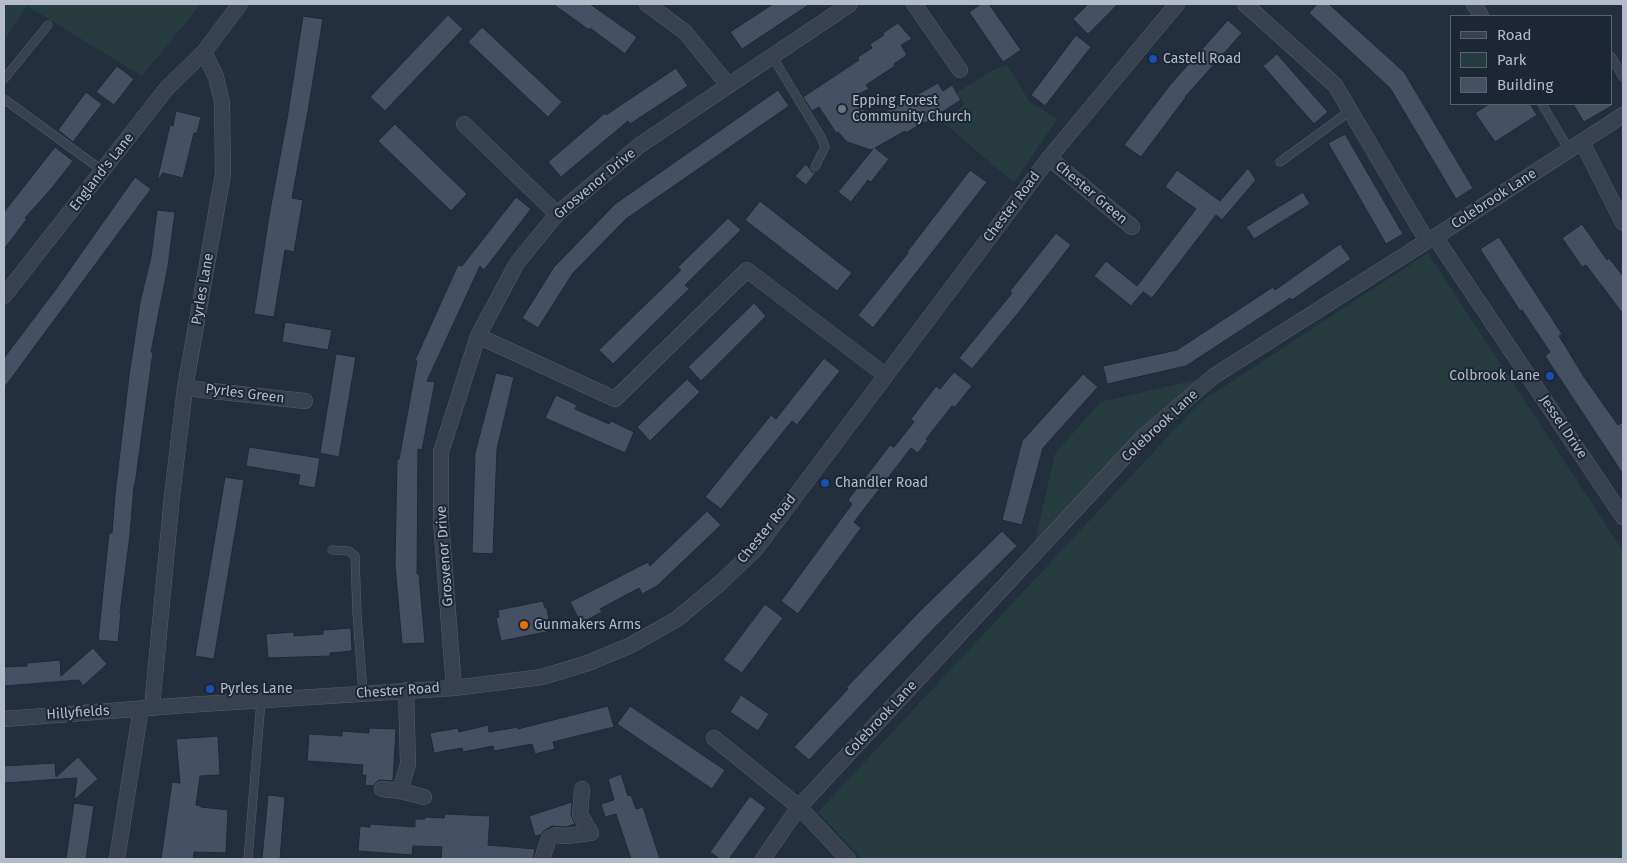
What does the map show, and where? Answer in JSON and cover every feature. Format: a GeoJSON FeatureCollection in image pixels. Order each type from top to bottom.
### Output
{"type":"FeatureCollection","features":[{"type":"Feature","properties":{"kind":"street","name":"England's Lane"},"geometry":{"type":"LineString","coordinates":[[4,296],[167,88],[204,52],[240,4]]}},
{"type":"Feature","properties":{"kind":"street"},"geometry":{"type":"LineString","coordinates":[[647,4],[685,32],[728,85]]}},
{"type":"Feature","properties":{"kind":"street"},"geometry":{"type":"LineString","coordinates":[[914,4],[960,70]]}},
{"type":"Feature","properties":{"kind":"street","name":"Chester Road"},"geometry":{"type":"LineString","coordinates":[[147,708],[454,688],[542,677],[588,663],[630,646],[677,620],[755,550],[1050,158],[1177,4]]}},
{"type":"Feature","properties":{"kind":"street"},"geometry":{"type":"LineString","coordinates":[[1245,4],[1335,85],[1431,239]]}},
{"type":"Feature","properties":{"kind":"street"},"geometry":{"type":"LineString","coordinates":[[1474,4],[1480,15]]}},
{"type":"Feature","properties":{"kind":"street","name":"Grosvenor Drive"},"geometry":{"type":"LineString","coordinates":[[454,688],[441,522],[441,452],[478,336],[516,263],[557,214],[640,145],[845,5]]}},
{"type":"Feature","properties":{"kind":"street","name":"Pyrles Lane"},"geometry":{"type":"LineString","coordinates":[[117,859],[147,708],[185,388],[223,174],[222,102],[216,77],[204,52]]}},
{"type":"Feature","properties":{"kind":"street","name":"Colebrook Lane"},"geometry":{"type":"LineString","coordinates":[[763,859],[799,807],[1143,437],[1214,376],[1623,115]]}},
{"type":"Feature","properties":{"kind":"street"},"geometry":{"type":"LineString","coordinates":[[464,124],[557,214]]}},
{"type":"Feature","properties":{"kind":"street"},"geometry":{"type":"LineString","coordinates":[[1576,146],[1623,223]]}},
{"type":"Feature","properties":{"kind":"street","name":"Chester Green"},"geometry":{"type":"LineString","coordinates":[[1050,158],[1132,227]]}},
{"type":"Feature","properties":{"kind":"street","name":"Jessel Drive"},"geometry":{"type":"LineString","coordinates":[[1431,239],[1623,517]]}},
{"type":"Feature","properties":{"kind":"street"},"geometry":{"type":"LineString","coordinates":[[478,336],[615,399],[747,270],[885,375]]}},
{"type":"Feature","properties":{"kind":"street","name":"Pyrles Green"},"geometry":{"type":"LineString","coordinates":[[185,388],[305,401]]}},
{"type":"Feature","properties":{"kind":"street"},"geometry":{"type":"LineString","coordinates":[[400,791],[408,764],[406,690]]}},
{"type":"Feature","properties":{"kind":"street","name":"Hillyfields"},"geometry":{"type":"LineString","coordinates":[[4,719],[147,708]]}},
{"type":"Feature","properties":{"kind":"street"},"geometry":{"type":"LineString","coordinates":[[714,738],[799,807],[848,859]]}},
{"type":"Feature","properties":{"kind":"street"},"geometry":{"type":"LineString","coordinates":[[382,789],[424,797]]}},
{"type":"Feature","properties":{"kind":"street"},"geometry":{"type":"LineString","coordinates":[[542,859],[549,838],[556,835],[566,836],[590,833],[580,815],[582,789]]}},
{"type":"Feature","properties":{"kind":"lane"},"geometry":{"type":"LineString","coordinates":[[4,78],[48,25]]}},
{"type":"Feature","properties":{"kind":"lane"},"geometry":{"type":"LineString","coordinates":[[772,56],[821,137],[825,147],[815,167]]}},
{"type":"Feature","properties":{"kind":"lane"},"geometry":{"type":"LineString","coordinates":[[1612,58],[1623,77]]}},
{"type":"Feature","properties":{"kind":"lane"},"geometry":{"type":"LineString","coordinates":[[4,98],[103,171]]}},
{"type":"Feature","properties":{"kind":"lane"},"geometry":{"type":"LineString","coordinates":[[1543,105],[1576,146]]}},
{"type":"Feature","properties":{"kind":"lane"},"geometry":{"type":"LineString","coordinates":[[1280,162],[1350,111]]}},
{"type":"Feature","properties":{"kind":"lane"},"geometry":{"type":"LineString","coordinates":[[332,550],[349,551],[355,556],[363,693]]}},
{"type":"Feature","properties":{"kind":"lane"},"geometry":{"type":"LineString","coordinates":[[248,859],[261,701]]}},
{"type":"Feature","properties":{"kind":"green space"},"geometry":{"type":"Polygon","coordinates":[[[4,4],[201,4],[142,76],[27,6],[4,41],[4,4]]]}},
{"type":"Feature","properties":{"kind":"green space"},"geometry":{"type":"Polygon","coordinates":[[[1007,65],[1030,102],[1057,119],[1014,183],[944,123],[964,104],[956,93],[993,70],[1007,65]]]}},
{"type":"Feature","properties":{"kind":"green space"},"geometry":{"type":"Polygon","coordinates":[[[1428,253],[1623,551],[1623,859],[862,859],[818,812],[1200,402],[1428,253]]]}},
{"type":"Feature","properties":{"kind":"green space"},"geometry":{"type":"Polygon","coordinates":[[[1204,378],[1138,432],[1034,545],[1055,454],[1100,402],[1204,378]]]}},
{"type":"Feature","properties":{"kind":"building"},"geometry":{"type":"Polygon","coordinates":[[[553,4],[590,4],[637,37],[625,54],[553,4]]]}},
{"type":"Feature","properties":{"kind":"building"},"geometry":{"type":"Polygon","coordinates":[[[773,4],[810,4],[742,49],[730,32],[773,4]]]}},
{"type":"Feature","properties":{"kind":"building"},"geometry":{"type":"Polygon","coordinates":[[[981,4],[989,4],[1021,50],[1003,62],[969,12],[981,4]]]}},
{"type":"Feature","properties":{"kind":"building"},"geometry":{"type":"Polygon","coordinates":[[[1088,4],[1118,4],[1088,34],[1073,19],[1088,4]]]}},
{"type":"Feature","properties":{"kind":"building"},"geometry":{"type":"Polygon","coordinates":[[[1317,4],[1329,4],[1404,72],[1473,188],[1456,199],[1390,88],[1309,13],[1317,4]]]}},
{"type":"Feature","properties":{"kind":"building"},"geometry":{"type":"Polygon","coordinates":[[[448,15],[463,29],[385,111],[370,97],[448,15]]]}},
{"type":"Feature","properties":{"kind":"building"},"geometry":{"type":"Polygon","coordinates":[[[303,16],[323,19],[292,198],[303,200],[294,252],[285,250],[274,317],[254,314],[303,16]]]}},
{"type":"Feature","properties":{"kind":"building"},"geometry":{"type":"Polygon","coordinates":[[[1228,20],[1242,33],[1185,97],[1141,157],[1124,145],[1170,85],[1228,20]]]}},
{"type":"Feature","properties":{"kind":"building"},"geometry":{"type":"Polygon","coordinates":[[[898,23],[912,39],[901,45],[907,55],[894,64],[895,66],[866,85],[869,89],[855,96],[869,118],[883,110],[884,112],[901,104],[938,83],[943,91],[952,85],[961,100],[925,123],[906,133],[905,131],[875,148],[889,159],[871,182],[868,180],[851,202],[838,192],[873,149],[847,142],[838,132],[836,133],[819,107],[812,111],[803,97],[859,60],[858,57],[872,48],[870,44],[898,23]]]}},
{"type":"Feature","properties":{"kind":"building"},"geometry":{"type":"Polygon","coordinates":[[[482,27],[562,102],[548,117],[468,42],[482,27]]]}},
{"type":"Feature","properties":{"kind":"building"},"geometry":{"type":"Polygon","coordinates":[[[1076,35],[1091,47],[1045,106],[1031,95],[1076,35]]]}},
{"type":"Feature","properties":{"kind":"building"},"geometry":{"type":"Polygon","coordinates":[[[1277,54],[1328,112],[1314,124],[1263,66],[1277,54]]]}},
{"type":"Feature","properties":{"kind":"building"},"geometry":{"type":"Polygon","coordinates":[[[117,66],[134,79],[114,105],[96,92],[117,66]]]}},
{"type":"Feature","properties":{"kind":"building"},"geometry":{"type":"Polygon","coordinates":[[[676,68],[688,86],[630,124],[628,121],[561,177],[548,162],[605,113],[606,115],[676,68]]]}},
{"type":"Feature","properties":{"kind":"building"},"geometry":{"type":"Polygon","coordinates":[[[778,90],[789,106],[626,219],[573,273],[538,328],[522,318],[554,267],[615,204],[778,90]]]}},
{"type":"Feature","properties":{"kind":"building"},"geometry":{"type":"Polygon","coordinates":[[[86,92],[102,104],[73,142],[58,130],[86,92]]]}},
{"type":"Feature","properties":{"kind":"building"},"geometry":{"type":"Polygon","coordinates":[[[1615,104],[1584,122],[1574,105],[1615,104]]]}},
{"type":"Feature","properties":{"kind":"building"},"geometry":{"type":"Polygon","coordinates":[[[1487,105],[1531,105],[1537,115],[1495,142],[1475,113],[1487,105]]]}},
{"type":"Feature","properties":{"kind":"building"},"geometry":{"type":"Polygon","coordinates":[[[176,111],[201,117],[197,133],[194,133],[183,178],[163,173],[157,181],[170,125],[173,126],[176,111]]]}},
{"type":"Feature","properties":{"kind":"building"},"geometry":{"type":"Polygon","coordinates":[[[395,124],[467,194],[451,211],[378,141],[395,124]]]}},
{"type":"Feature","properties":{"kind":"building"},"geometry":{"type":"Polygon","coordinates":[[[1345,134],[1403,234],[1386,244],[1328,143],[1345,134]]]}},
{"type":"Feature","properties":{"kind":"building"},"geometry":{"type":"Polygon","coordinates":[[[55,147],[73,161],[25,218],[27,219],[4,249],[4,212],[55,147]]]}},
{"type":"Feature","properties":{"kind":"building"},"geometry":{"type":"Polygon","coordinates":[[[806,164],[812,172],[816,172],[806,185],[795,176],[806,164]]]}},
{"type":"Feature","properties":{"kind":"building"},"geometry":{"type":"Polygon","coordinates":[[[1248,168],[1256,180],[1222,220],[1216,215],[1152,298],[1143,292],[1131,306],[1094,276],[1106,261],[1137,286],[1196,209],[1165,187],[1177,170],[1220,201],[1248,168]]]}},
{"type":"Feature","properties":{"kind":"building"},"geometry":{"type":"Polygon","coordinates":[[[970,170],[987,182],[873,328],[858,315],[908,253],[970,170]]]}},
{"type":"Feature","properties":{"kind":"building"},"geometry":{"type":"Polygon","coordinates":[[[135,177],[151,189],[4,388],[4,358],[56,289],[135,177]]]}},
{"type":"Feature","properties":{"kind":"building"},"geometry":{"type":"Polygon","coordinates":[[[1303,192],[1310,204],[1254,239],[1246,227],[1303,192]]]}},
{"type":"Feature","properties":{"kind":"building"},"geometry":{"type":"Polygon","coordinates":[[[516,197],[531,209],[484,270],[480,266],[427,381],[435,382],[422,450],[418,449],[417,574],[419,574],[425,643],[402,644],[395,565],[397,459],[399,459],[417,361],[415,360],[458,265],[462,266],[516,197]]]}},
{"type":"Feature","properties":{"kind":"building"},"geometry":{"type":"Polygon","coordinates":[[[760,201],[852,273],[837,291],[745,220],[760,201]]]}},
{"type":"Feature","properties":{"kind":"building"},"geometry":{"type":"Polygon","coordinates":[[[157,210],[175,212],[168,266],[151,352],[153,352],[134,485],[118,642],[98,640],[109,533],[112,533],[129,376],[140,302],[151,257],[157,210]]]}},
{"type":"Feature","properties":{"kind":"building"},"geometry":{"type":"Polygon","coordinates":[[[728,218],[741,230],[685,285],[689,289],[613,364],[599,350],[681,270],[678,267],[728,218]]]}},
{"type":"Feature","properties":{"kind":"building"},"geometry":{"type":"Polygon","coordinates":[[[1582,224],[1607,260],[1609,258],[1623,276],[1623,314],[1586,265],[1582,267],[1562,238],[1582,224]]]}},
{"type":"Feature","properties":{"kind":"building"},"geometry":{"type":"Polygon","coordinates":[[[1056,233],[1071,245],[972,369],[959,358],[1012,293],[1010,291],[1056,233]]]}},
{"type":"Feature","properties":{"kind":"building"},"geometry":{"type":"Polygon","coordinates":[[[1499,237],[1562,334],[1559,336],[1584,377],[1618,425],[1623,422],[1623,474],[1545,356],[1550,352],[1522,310],[1520,311],[1480,249],[1499,237]]]}},
{"type":"Feature","properties":{"kind":"building"},"geometry":{"type":"Polygon","coordinates":[[[1340,244],[1351,259],[1292,300],[1290,298],[1186,366],[1107,384],[1103,366],[1177,350],[1273,287],[1275,290],[1340,244]]]}},
{"type":"Feature","properties":{"kind":"building"},"geometry":{"type":"Polygon","coordinates":[[[754,303],[766,316],[701,381],[688,367],[754,303]]]}},
{"type":"Feature","properties":{"kind":"building"},"geometry":{"type":"Polygon","coordinates":[[[285,322],[332,330],[328,350],[282,342],[285,322]]]}},
{"type":"Feature","properties":{"kind":"building"},"geometry":{"type":"Polygon","coordinates":[[[336,354],[356,357],[339,457],[320,453],[336,354]]]}},
{"type":"Feature","properties":{"kind":"building"},"geometry":{"type":"Polygon","coordinates":[[[824,358],[840,371],[797,425],[792,421],[721,509],[705,497],[771,415],[776,419],[824,358]]]}},
{"type":"Feature","properties":{"kind":"building"},"geometry":{"type":"Polygon","coordinates":[[[954,372],[972,386],[955,407],[952,406],[926,439],[928,440],[918,453],[911,448],[854,522],[861,528],[798,614],[781,601],[852,504],[848,500],[890,445],[894,447],[914,422],[911,419],[936,386],[940,389],[954,372]]]}},
{"type":"Feature","properties":{"kind":"building"},"geometry":{"type":"Polygon","coordinates":[[[496,373],[514,377],[497,449],[493,554],[472,553],[475,453],[496,373]]]}},
{"type":"Feature","properties":{"kind":"building"},"geometry":{"type":"Polygon","coordinates":[[[1083,374],[1098,387],[1043,448],[1022,525],[1002,520],[1022,441],[1083,374]]]}},
{"type":"Feature","properties":{"kind":"building"},"geometry":{"type":"Polygon","coordinates":[[[687,379],[700,392],[650,441],[637,427],[687,379]]]}},
{"type":"Feature","properties":{"kind":"building"},"geometry":{"type":"Polygon","coordinates":[[[556,395],[577,405],[575,409],[609,424],[611,421],[634,432],[625,453],[545,418],[556,395]]]}},
{"type":"Feature","properties":{"kind":"building"},"geometry":{"type":"Polygon","coordinates":[[[249,447],[320,458],[315,488],[298,485],[300,475],[246,466],[249,447]]]}},
{"type":"Feature","properties":{"kind":"building"},"geometry":{"type":"Polygon","coordinates":[[[225,477],[244,480],[214,659],[195,656],[225,477]]]}},
{"type":"Feature","properties":{"kind":"building"},"geometry":{"type":"Polygon","coordinates":[[[707,511],[721,525],[657,586],[642,594],[639,588],[600,609],[602,612],[581,623],[570,602],[648,562],[650,566],[707,511]]]}},
{"type":"Feature","properties":{"kind":"building"},"geometry":{"type":"Polygon","coordinates":[[[1002,531],[1017,546],[936,626],[809,760],[794,747],[848,689],[846,688],[920,611],[1002,531]]]}},
{"type":"Feature","properties":{"kind":"building","name":"Gunmakers Arms"},"geometry":{"type":"Polygon","coordinates":[[[543,601],[545,608],[547,608],[551,631],[501,641],[496,618],[499,617],[498,610],[543,601]]]}},
{"type":"Feature","properties":{"kind":"building"},"geometry":{"type":"Polygon","coordinates":[[[765,604],[783,618],[742,673],[723,660],[765,604]]]}},
{"type":"Feature","properties":{"kind":"building"},"geometry":{"type":"Polygon","coordinates":[[[351,628],[352,651],[330,653],[330,656],[268,658],[266,634],[294,632],[294,636],[323,634],[323,630],[351,628]]]}},
{"type":"Feature","properties":{"kind":"building"},"geometry":{"type":"Polygon","coordinates":[[[93,648],[107,664],[83,686],[79,680],[4,686],[4,667],[27,666],[27,663],[60,660],[61,676],[93,648]]]}},
{"type":"Feature","properties":{"kind":"building"},"geometry":{"type":"Polygon","coordinates":[[[741,695],[769,714],[758,731],[730,712],[741,695]]]}},
{"type":"Feature","properties":{"kind":"building"},"geometry":{"type":"Polygon","coordinates":[[[608,706],[614,727],[553,742],[555,749],[535,754],[532,744],[494,751],[493,746],[463,752],[462,748],[434,753],[430,733],[458,728],[459,732],[488,725],[489,732],[518,727],[518,729],[608,706]]]}},
{"type":"Feature","properties":{"kind":"building"},"geometry":{"type":"Polygon","coordinates":[[[630,706],[725,770],[712,789],[617,724],[630,706]]]}},
{"type":"Feature","properties":{"kind":"building"},"geometry":{"type":"Polygon","coordinates":[[[369,728],[396,729],[393,781],[379,780],[373,786],[365,785],[366,775],[362,775],[363,765],[307,761],[309,734],[342,736],[342,731],[369,733],[369,728]]]}},
{"type":"Feature","properties":{"kind":"building"},"geometry":{"type":"Polygon","coordinates":[[[218,736],[220,775],[200,776],[196,805],[228,810],[226,853],[194,852],[193,859],[161,859],[172,782],[180,783],[176,739],[218,736]]]}},
{"type":"Feature","properties":{"kind":"building"},"geometry":{"type":"Polygon","coordinates":[[[78,757],[98,779],[74,800],[77,778],[4,783],[4,766],[55,763],[56,777],[78,757]]]}},
{"type":"Feature","properties":{"kind":"building"},"geometry":{"type":"Polygon","coordinates":[[[621,774],[628,796],[631,795],[636,809],[643,807],[660,859],[631,859],[616,814],[605,817],[601,804],[614,800],[608,779],[621,774]]]}},
{"type":"Feature","properties":{"kind":"building"},"geometry":{"type":"Polygon","coordinates":[[[268,795],[285,797],[280,859],[262,859],[268,795]]]}},
{"type":"Feature","properties":{"kind":"building"},"geometry":{"type":"Polygon","coordinates":[[[750,796],[766,808],[729,859],[720,859],[710,852],[750,796]]]}},
{"type":"Feature","properties":{"kind":"building"},"geometry":{"type":"Polygon","coordinates":[[[572,802],[571,815],[575,824],[566,827],[552,826],[540,835],[535,836],[529,816],[572,802]]]}},
{"type":"Feature","properties":{"kind":"building"},"geometry":{"type":"Polygon","coordinates":[[[74,803],[94,806],[86,859],[66,859],[74,803]]]}},
{"type":"Feature","properties":{"kind":"building"},"geometry":{"type":"Polygon","coordinates":[[[445,814],[490,816],[488,845],[535,849],[533,859],[441,859],[442,847],[413,846],[412,855],[358,851],[360,826],[370,827],[370,824],[415,827],[415,819],[425,819],[425,817],[444,818],[445,814]]]}},
{"type":"Feature","properties":{"kind":"place","name":"Castell Road"},"geometry":{"type":"Point","coordinates":[1153,59]}},
{"type":"Feature","properties":{"kind":"place","name":"Epping Forest Community Church"},"geometry":{"type":"Point","coordinates":[842,109]}},
{"type":"Feature","properties":{"kind":"place","name":"Colbrook Lane"},"geometry":{"type":"Point","coordinates":[1550,376]}},
{"type":"Feature","properties":{"kind":"place","name":"Chandler Road"},"geometry":{"type":"Point","coordinates":[825,483]}},
{"type":"Feature","properties":{"kind":"place","name":"Gunmakers Arms"},"geometry":{"type":"Point","coordinates":[524,625]}},
{"type":"Feature","properties":{"kind":"place","name":"Pyrles Lane"},"geometry":{"type":"Point","coordinates":[210,689]}}]}
